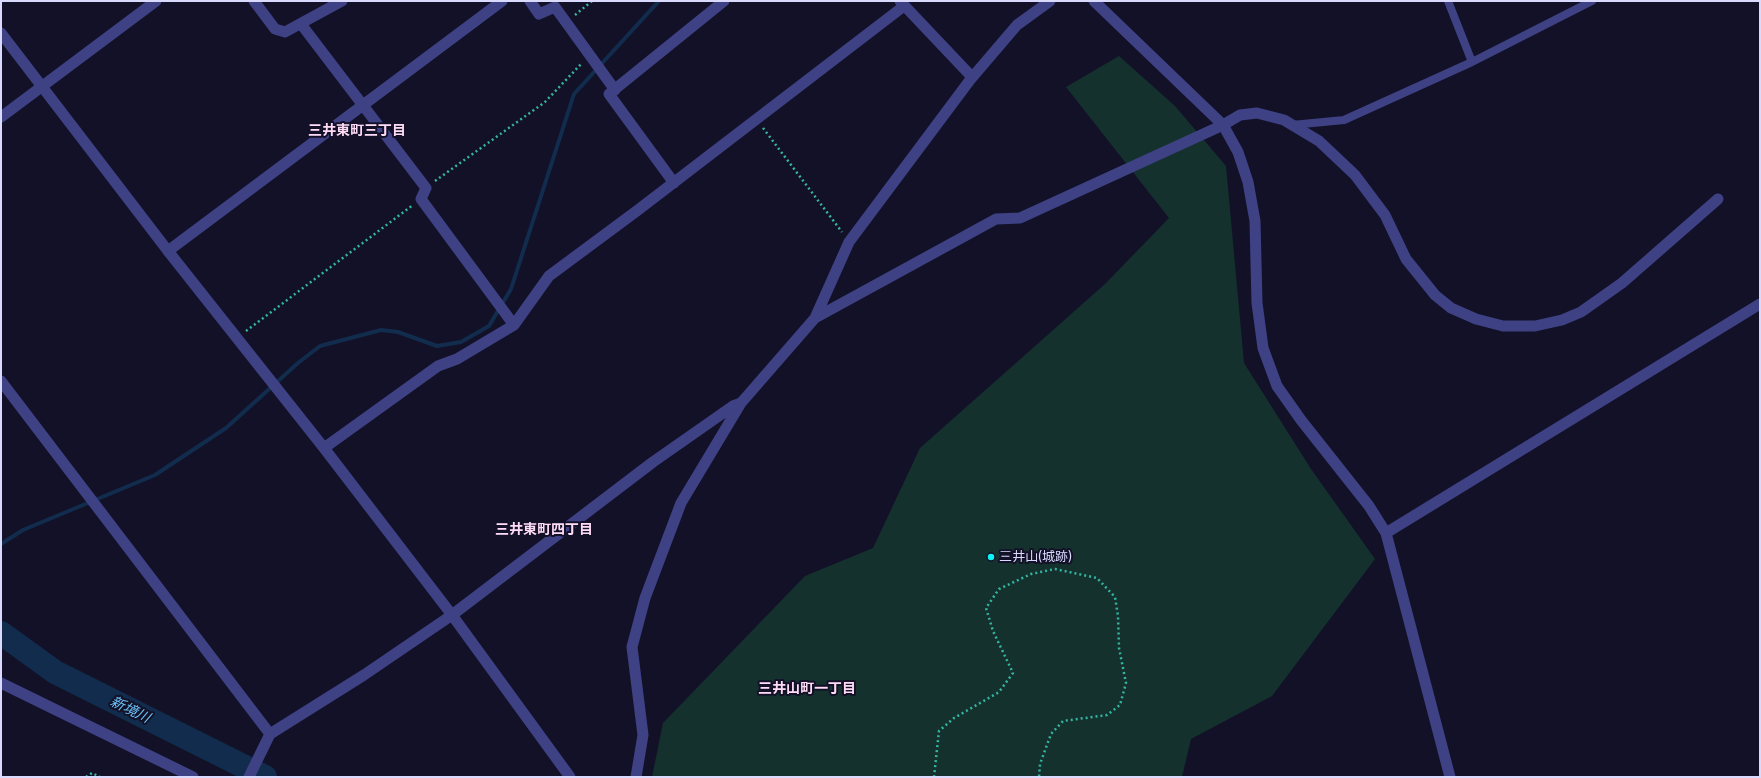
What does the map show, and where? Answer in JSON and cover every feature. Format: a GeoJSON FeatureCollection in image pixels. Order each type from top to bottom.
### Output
{"type":"FeatureCollection","features":[{"type":"Feature","properties":{"kind":"street"},"geometry":{"type":"LineString","coordinates":[[1,117],[156,1]]}},
{"type":"Feature","properties":{"kind":"street"},"geometry":{"type":"LineString","coordinates":[[254,1],[275,29],[285,32],[342,1]]}},
{"type":"Feature","properties":{"kind":"street"},"geometry":{"type":"LineString","coordinates":[[168,251],[364,106],[502,1]]}},
{"type":"Feature","properties":{"kind":"street"},"geometry":{"type":"LineString","coordinates":[[530,1],[539,14],[555,7],[614,90]]}},
{"type":"Feature","properties":{"kind":"street"},"geometry":{"type":"LineString","coordinates":[[674,183],[609,94],[724,1]]}},
{"type":"Feature","properties":{"kind":"street"},"geometry":{"type":"LineString","coordinates":[[636,777],[643,735],[632,648],[645,598],[681,502],[741,403],[815,318],[849,242],[972,77],[1017,25],[1050,1]]}},
{"type":"Feature","properties":{"kind":"street"},"geometry":{"type":"LineString","coordinates":[[1094,1],[1223,125],[1238,152],[1248,182],[1255,221],[1257,303],[1263,348],[1277,386],[1301,420],[1369,506],[1386,533],[1450,777]]}},
{"type":"Feature","properties":{"kind":"street"},"geometry":{"type":"LineString","coordinates":[[324,448],[438,366],[457,359],[514,325],[549,276],[757,120],[902,3],[972,77]]}},
{"type":"Feature","properties":{"kind":"street"},"geometry":{"type":"LineString","coordinates":[[301,24],[426,188],[421,199],[514,325]]}},
{"type":"Feature","properties":{"kind":"street"},"geometry":{"type":"LineString","coordinates":[[1,33],[168,251],[324,448],[452,615],[570,777]]}},
{"type":"Feature","properties":{"kind":"street"},"geometry":{"type":"LineString","coordinates":[[815,318],[996,219],[1020,218],[1223,125],[1240,115],[1257,113],[1284,120],[1319,141],[1355,175],[1385,215],[1406,258],[1435,295],[1451,308],[1476,319],[1503,326],[1535,326],[1562,320],[1581,312],[1622,283],[1718,199]]}},
{"type":"Feature","properties":{"kind":"street"},"geometry":{"type":"LineString","coordinates":[[1386,533],[1760,304]]}},
{"type":"Feature","properties":{"kind":"street"},"geometry":{"type":"LineString","coordinates":[[1,381],[268,737]]}},
{"type":"Feature","properties":{"kind":"street"},"geometry":{"type":"LineString","coordinates":[[249,777],[268,737],[364,675],[452,615],[653,462],[733,406],[741,403]]}},
{"type":"Feature","properties":{"kind":"street"},"geometry":{"type":"LineString","coordinates":[[1,684],[193,777]]}},
{"type":"Feature","properties":{"kind":"lane"},"geometry":{"type":"LineString","coordinates":[[1448,1],[1472,62]]}},
{"type":"Feature","properties":{"kind":"lane"},"geometry":{"type":"LineString","coordinates":[[1292,125],[1344,120],[1472,62],[1592,1]]}},
{"type":"Feature","properties":{"kind":"path"},"geometry":{"type":"LineString","coordinates":[[567,22],[592,1]]}},
{"type":"Feature","properties":{"kind":"path"},"geometry":{"type":"LineString","coordinates":[[426,188],[545,102],[589,55]]}},
{"type":"Feature","properties":{"kind":"path"},"geometry":{"type":"LineString","coordinates":[[757,120],[849,242]]}},
{"type":"Feature","properties":{"kind":"path"},"geometry":{"type":"LineString","coordinates":[[238,338],[421,199]]}},
{"type":"Feature","properties":{"kind":"path"},"geometry":{"type":"LineString","coordinates":[[934,777],[939,731],[954,718],[999,692],[1014,673],[993,631],[986,608],[999,589],[1031,574],[1056,569],[1097,578],[1115,597],[1118,616],[1119,648],[1126,683],[1120,705],[1106,715],[1063,722],[1051,734],[1040,764],[1039,777]]}},
{"type":"Feature","properties":{"kind":"path"},"geometry":{"type":"LineString","coordinates":[[86,777],[92,773],[100,777]]}},
{"type":"Feature","properties":{"kind":"green space"},"geometry":{"type":"Polygon","coordinates":[[[1119,56],[1175,106],[1226,166],[1244,363],[1311,469],[1375,559],[1272,696],[1191,739],[1182,777],[652,777],[663,723],[805,576],[873,548],[920,448],[1105,284],[1169,218],[1066,87],[1119,56]]]}},
{"type":"Feature","properties":{"kind":"waterway"},"geometry":{"type":"LineString","coordinates":[[1,544],[23,530],[155,475],[226,428],[298,363],[320,346],[381,330],[398,332],[437,346],[461,342],[489,326],[511,289],[574,94],[659,1]]}},
{"type":"Feature","properties":{"kind":"waterway","name":"新境川"},"geometry":{"type":"LineString","coordinates":[[1,633],[55,672],[265,777]]}},
{"type":"Feature","properties":{"kind":"place","name":"三井山(城跡)"},"geometry":{"type":"Point","coordinates":[991,557]}},
{"type":"Feature","properties":{"kind":"district","name":"三井東町三丁目"},"geometry":{"type":"Point","coordinates":[357,131]}},
{"type":"Feature","properties":{"kind":"district","name":"三井東町四丁目"},"geometry":{"type":"Point","coordinates":[544,530]}},
{"type":"Feature","properties":{"kind":"district","name":"三井山町一丁目"},"geometry":{"type":"Point","coordinates":[807,689]}}]}
